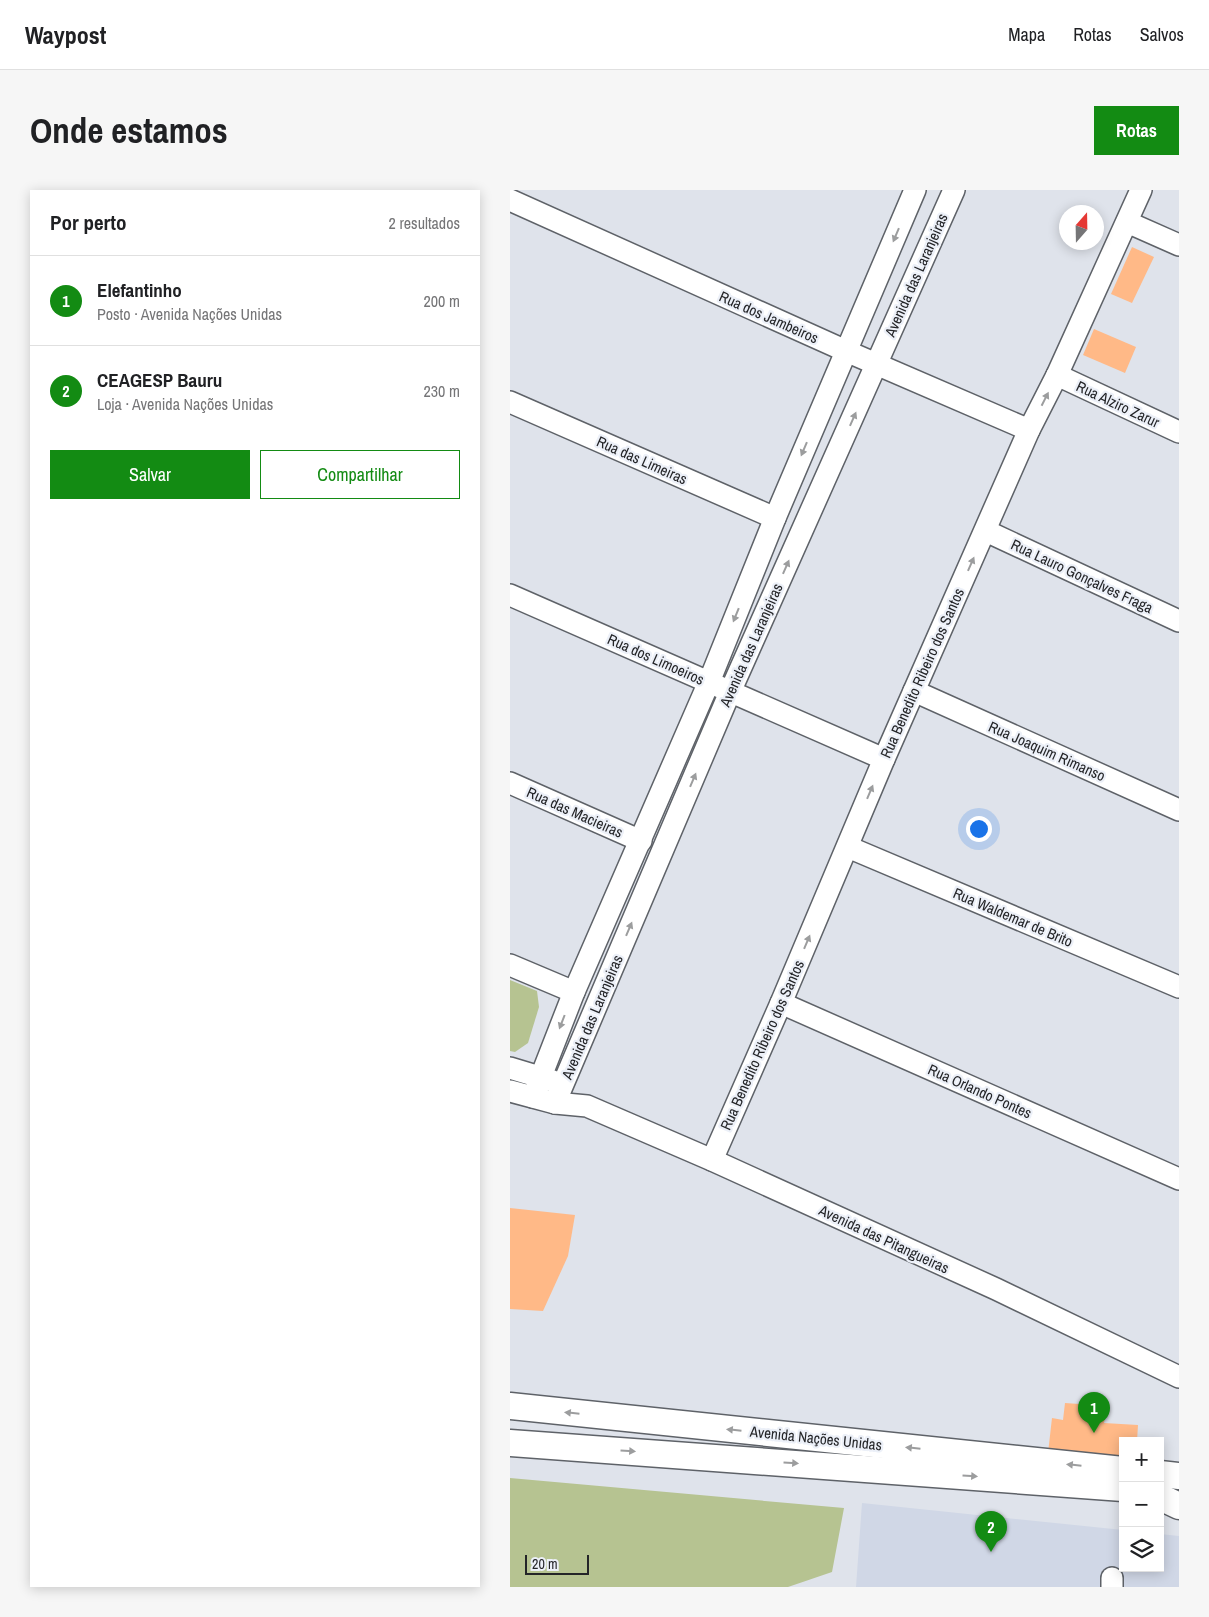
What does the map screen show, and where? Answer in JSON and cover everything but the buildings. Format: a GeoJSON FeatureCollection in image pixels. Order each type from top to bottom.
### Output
{"type":"FeatureCollection","features":[{"type":"Feature","properties":{"kind":"main road","name":"Avenida Nações Unidas"},"geometry":{"type":"LineString","coordinates":[[510,1406],[1119,1470]]}},
{"type":"Feature","properties":{"kind":"main road","name":"Avenida Nações Unidas"},"geometry":{"type":"LineString","coordinates":[[510,1443],[1119,1488]]}},
{"type":"Feature","properties":{"kind":"main road"},"geometry":{"type":"LineString","coordinates":[[1164,1474],[1179,1476]]}},
{"type":"Feature","properties":{"kind":"main road"},"geometry":{"type":"LineString","coordinates":[[1164,1491],[1179,1492]]}},
{"type":"Feature","properties":{"kind":"main road"},"geometry":{"type":"LineString","coordinates":[[1164,1499],[1179,1506]]}},
{"type":"Feature","properties":{"kind":"street","name":"Avenida das Laranjeiras"},"geometry":{"type":"LineString","coordinates":[[559,1094],[730,692],[954,190]]}},
{"type":"Feature","properties":{"kind":"street","name":"Rua Benedito Ribeiro dos Santos"},"geometry":{"type":"LineString","coordinates":[[712,1160],[848,847],[884,759],[1029,430],[1057,376],[1141,190]]}},
{"type":"Feature","properties":{"kind":"street","name":"Avenida das Laranjeiras"},"geometry":{"type":"LineString","coordinates":[[533,1097],[574,992],[709,682],[911,191]]}},
{"type":"Feature","properties":{"kind":"street","name":"Rua dos Jambeiros"},"geometry":{"type":"LineString","coordinates":[[510,200],[846,351],[1029,430]]}},
{"type":"Feature","properties":{"kind":"street"},"geometry":{"type":"LineString","coordinates":[[1127,222],[1179,245]]}},
{"type":"Feature","properties":{"kind":"street","name":"Rua Alziro Zarur"},"geometry":{"type":"LineString","coordinates":[[1057,376],[1179,432]]}},
{"type":"Feature","properties":{"kind":"street","name":"Rua das Limeiras"},"geometry":{"type":"LineString","coordinates":[[510,402],[775,518]]}},
{"type":"Feature","properties":{"kind":"street","name":"Rua Lauro Gonçalves Fraga"},"geometry":{"type":"LineString","coordinates":[[986,531],[1179,621]]}},
{"type":"Feature","properties":{"kind":"street","name":"Rua dos Limoeiros"},"geometry":{"type":"LineString","coordinates":[[510,595],[884,759]]}},
{"type":"Feature","properties":{"kind":"street","name":"Rua Joaquim Rimanso"},"geometry":{"type":"LineString","coordinates":[[914,691],[1179,810]]}},
{"type":"Feature","properties":{"kind":"street","name":"Rua das Macieiras"},"geometry":{"type":"LineString","coordinates":[[510,783],[641,840]]}},
{"type":"Feature","properties":{"kind":"street","name":"Rua Waldemar de Brito"},"geometry":{"type":"LineString","coordinates":[[848,847],[1179,987]]}},
{"type":"Feature","properties":{"kind":"street"},"geometry":{"type":"LineString","coordinates":[[510,965],[574,992]]}},
{"type":"Feature","properties":{"kind":"street","name":"Rua Orlando Pontes"},"geometry":{"type":"LineString","coordinates":[[781,1003],[1179,1179]]}},
{"type":"Feature","properties":{"kind":"street","name":"Avenida das Pitangueiras"},"geometry":{"type":"LineString","coordinates":[[510,1068],[541,1076],[559,1094],[712,1160],[996,1289],[1179,1377]]}},
{"type":"Feature","properties":{"kind":"street","name":"Avenida das Pitangueiras"},"geometry":{"type":"LineString","coordinates":[[510,1091],[533,1097],[559,1094]]}},
{"type":"Feature","properties":{"kind":"shaded area"},"geometry":{"type":"Polygon","coordinates":[[[862,1503],[1119,1530],[1119,1572],[1164,1572],[1164,1534],[1179,1536],[1179,1587],[856,1587],[862,1503]]]}},
{"type":"Feature","properties":{"kind":"green space"},"geometry":{"type":"Polygon","coordinates":[[[510,980],[537,991],[539,1007],[528,1043],[515,1052],[510,1051],[510,980]]]}},
{"type":"Feature","properties":{"kind":"green space"},"geometry":{"type":"Polygon","coordinates":[[[510,1478],[844,1508],[832,1572],[788,1587],[510,1587],[510,1478]]]}},
{"type":"Feature","properties":{"kind":"place","name":"Elefantinho"},"geometry":{"type":"Point","coordinates":[1094,1433]}},
{"type":"Feature","properties":{"kind":"place","name":"CEAGESP Bauru"},"geometry":{"type":"Point","coordinates":[991,1552]}}]}
